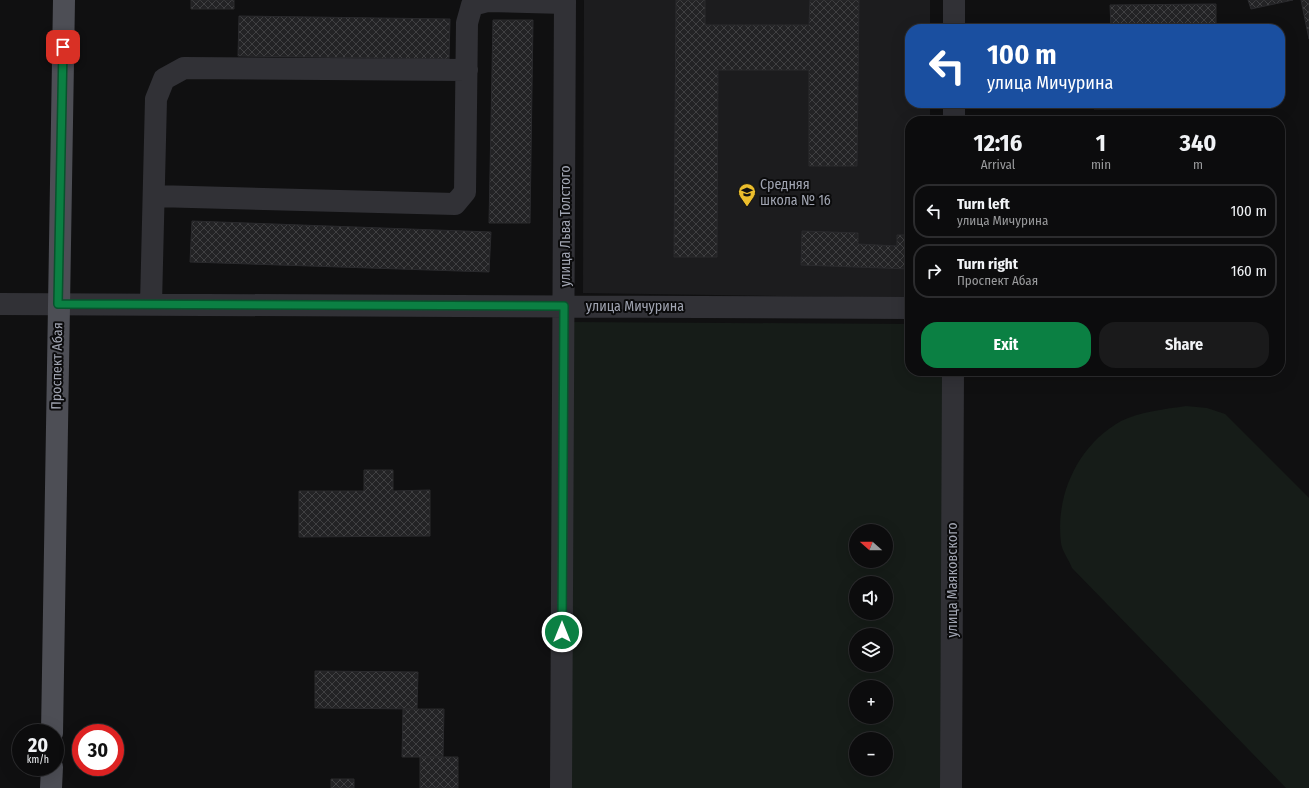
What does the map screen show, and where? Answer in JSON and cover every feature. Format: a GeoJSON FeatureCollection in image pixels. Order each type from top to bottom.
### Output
{"type":"FeatureCollection","features":[{"type":"Feature","properties":{"kind":"main road","name":"Проспект Абая"},"geometry":{"type":"LineString","coordinates":[[52,724],[64,0]]}},
{"type":"Feature","properties":{"kind":"main road"},"geometry":{"type":"LineString","coordinates":[[51,788],[52,776]]}},
{"type":"Feature","properties":{"kind":"street"},"geometry":{"type":"LineString","coordinates":[[154,196],[455,204],[465,192],[467,23],[472,5],[487,0],[565,2]]}},
{"type":"Feature","properties":{"kind":"street"},"geometry":{"type":"LineString","coordinates":[[954,0],[954,24]]}},
{"type":"Feature","properties":{"kind":"street","name":"улица Льва Толстого"},"geometry":{"type":"LineString","coordinates":[[561,788],[565,2]]}},
{"type":"Feature","properties":{"kind":"street"},"geometry":{"type":"LineString","coordinates":[[151,304],[156,99],[164,79],[184,68],[467,70]]}},
{"type":"Feature","properties":{"kind":"street","name":"улица Мичурина"},"geometry":{"type":"LineString","coordinates":[[0,304],[905,308]]}},
{"type":"Feature","properties":{"kind":"street","name":"улица Маяковского"},"geometry":{"type":"LineString","coordinates":[[951,788],[953,376]]}},
{"type":"Feature","properties":{"kind":"shaded area","name":"Средняя школа № 16"},"geometry":{"type":"Polygon","coordinates":[[[584,0],[930,0],[930,24],[905,24],[905,108],[930,108],[930,116],[905,116],[905,298],[583,293],[584,0]]]}},
{"type":"Feature","properties":{"kind":"shaded area"},"geometry":{"type":"Polygon","coordinates":[[[573,322],[905,324],[905,376],[944,376],[942,788],[571,788],[573,322]]]}},
{"type":"Feature","properties":{"kind":"shaded area"},"geometry":{"type":"Polygon","coordinates":[[[1186,406],[1207,408],[1225,414],[1309,498],[1309,788],[1286,788],[1072,568],[1061,543],[1060,525],[1066,490],[1082,457],[1093,443],[1106,431],[1128,418],[1153,411],[1186,406]]]}},
{"type":"Feature","properties":{"kind":"building"},"geometry":{"type":"Polygon","coordinates":[[[191,0],[234,0],[234,9],[191,9],[191,0]]]}},
{"type":"Feature","properties":{"kind":"building"},"geometry":{"type":"Polygon","coordinates":[[[676,0],[705,0],[705,25],[809,25],[810,0],[859,0],[857,166],[809,166],[809,70],[718,70],[717,257],[674,257],[676,0]]]}},
{"type":"Feature","properties":{"kind":"building"},"geometry":{"type":"Polygon","coordinates":[[[1248,0],[1293,0],[1251,9],[1248,0]]]}},
{"type":"Feature","properties":{"kind":"building"},"geometry":{"type":"Polygon","coordinates":[[[1301,0],[1309,0],[1309,39],[1301,0]]]}},
{"type":"Feature","properties":{"kind":"building"},"geometry":{"type":"Polygon","coordinates":[[[1216,4],[1216,24],[1111,24],[1110,5],[1216,4]]]}},
{"type":"Feature","properties":{"kind":"building"},"geometry":{"type":"Polygon","coordinates":[[[239,16],[450,19],[449,59],[238,56],[239,16]]]}},
{"type":"Feature","properties":{"kind":"building"},"geometry":{"type":"Polygon","coordinates":[[[493,20],[533,20],[530,223],[489,223],[493,20]]]}},
{"type":"Feature","properties":{"kind":"building"},"geometry":{"type":"Polygon","coordinates":[[[1094,108],[1259,108],[1094,109],[1094,108]]]}},
{"type":"Feature","properties":{"kind":"building"},"geometry":{"type":"Polygon","coordinates":[[[192,221],[491,232],[489,272],[190,262],[192,221]]]}},
{"type":"Feature","properties":{"kind":"building"},"geometry":{"type":"Polygon","coordinates":[[[802,231],[858,233],[858,244],[897,246],[897,235],[905,235],[905,269],[801,265],[802,231]]]}},
{"type":"Feature","properties":{"kind":"building"},"geometry":{"type":"Polygon","coordinates":[[[364,470],[393,470],[393,491],[430,490],[430,536],[299,537],[299,491],[364,491],[364,470]]]}},
{"type":"Feature","properties":{"kind":"building"},"geometry":{"type":"Polygon","coordinates":[[[315,671],[418,672],[417,709],[315,708],[315,671]]]}},
{"type":"Feature","properties":{"kind":"building"},"geometry":{"type":"Polygon","coordinates":[[[403,709],[444,709],[443,757],[402,757],[403,709]]]}},
{"type":"Feature","properties":{"kind":"building"},"geometry":{"type":"Polygon","coordinates":[[[420,757],[458,757],[458,788],[420,788],[420,757]]]}},
{"type":"Feature","properties":{"kind":"building"},"geometry":{"type":"Polygon","coordinates":[[[331,779],[354,779],[354,788],[331,788],[331,779]]]}},
{"type":"Feature","properties":{"kind":"place","name":"Средняя школа № 16"},"geometry":{"type":"Point","coordinates":[747,207]}},
{"type":"Feature","properties":{"kind":"route"},"geometry":{"type":"LineString","coordinates":[[63,47],[58,304],[564,306],[562,632]]}}]}
